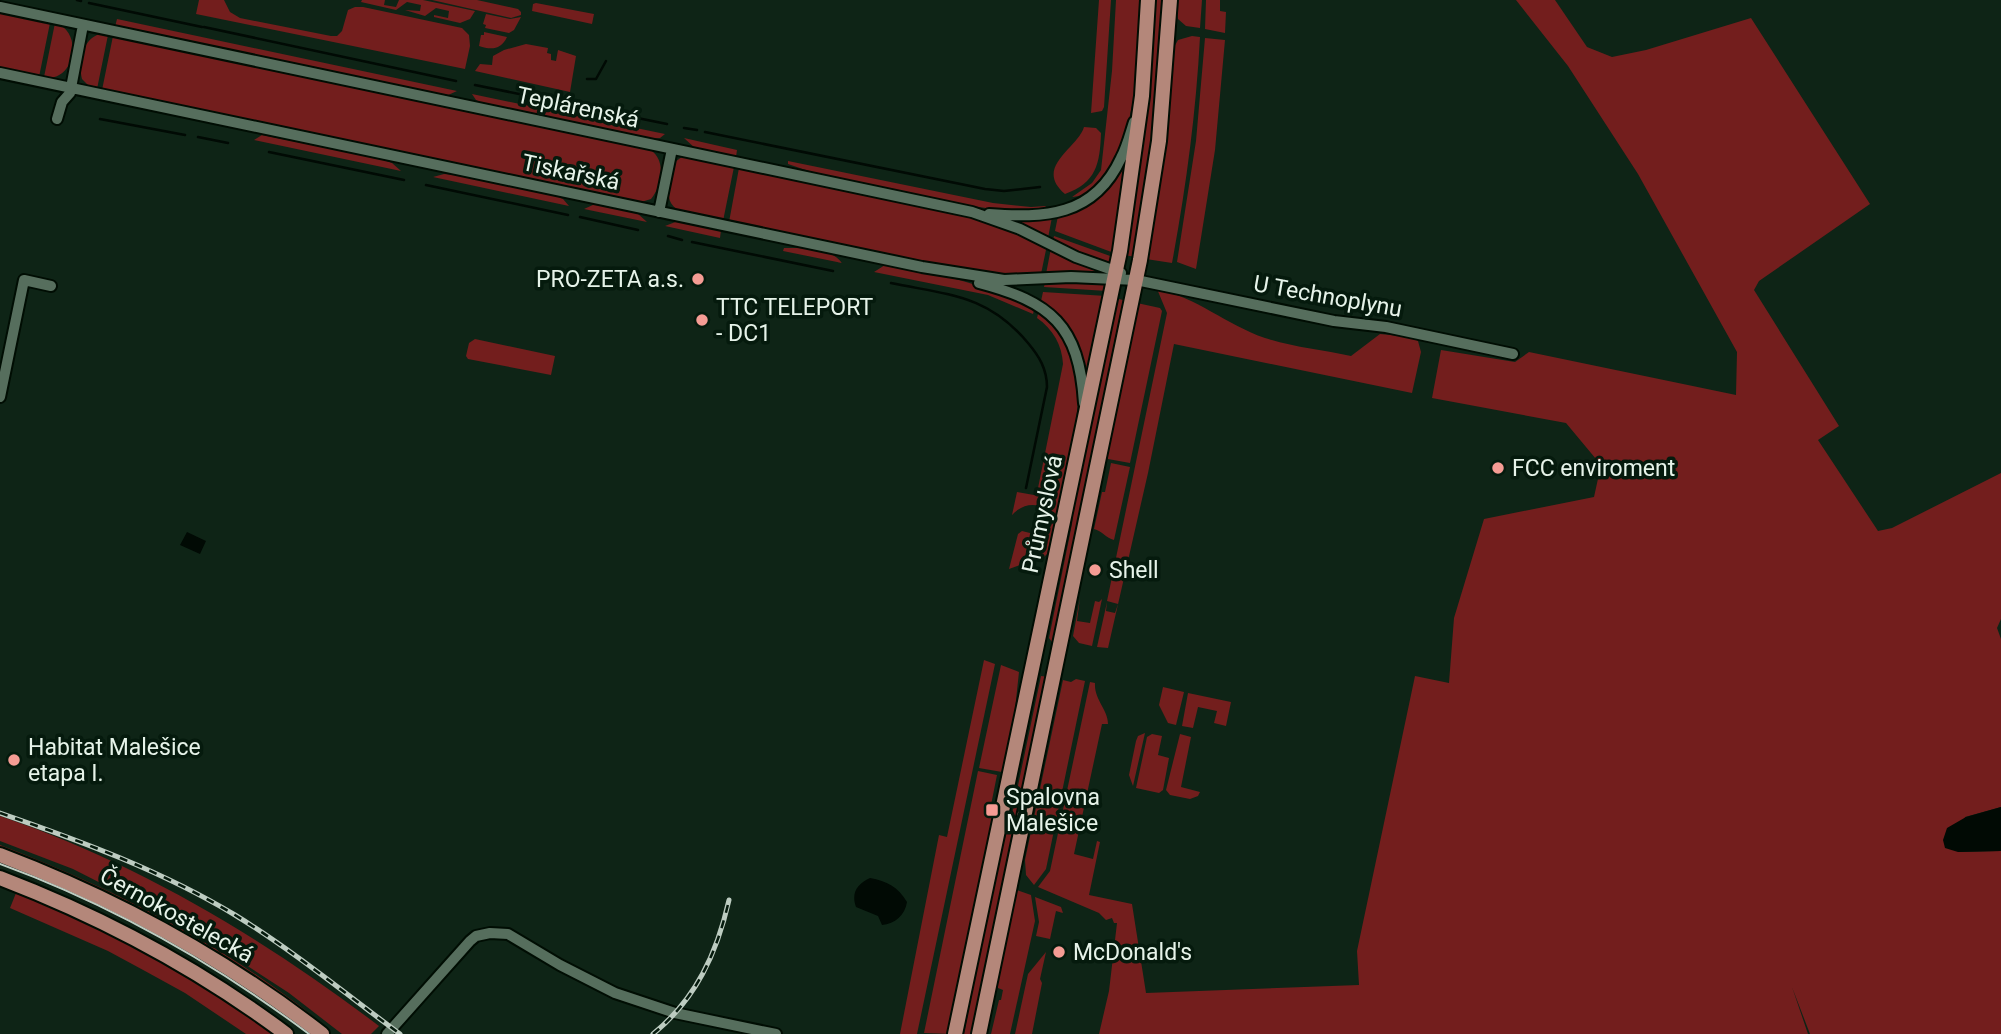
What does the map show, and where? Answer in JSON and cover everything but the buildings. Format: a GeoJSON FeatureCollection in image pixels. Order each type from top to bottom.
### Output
{"type":"FeatureCollection","features":[{"type":"Feature","properties":{"kind":"main road","name":"Průmyslová"},"geometry":{"type":"LineString","coordinates":[[955,1034],[1115,275],[1142,96],[1148,0]]}},
{"type":"Feature","properties":{"kind":"main road","name":"Průmyslová"},"geometry":{"type":"LineString","coordinates":[[979,1034],[1136,280],[1159,141],[1170,0]]}},
{"type":"Feature","properties":{"kind":"main road","name":"Černokostelecká"},"geometry":{"type":"LineString","coordinates":[[0,855],[81,888],[170,933],[254,984],[322,1034]]}},
{"type":"Feature","properties":{"kind":"main road","name":"Černokostelecká"},"geometry":{"type":"LineString","coordinates":[[0,878],[60,902],[137,939],[225,991],[286,1034]]}},
{"type":"Feature","properties":{"kind":"street","name":"Teplárenská"},"geometry":{"type":"LineString","coordinates":[[0,8],[972,212],[1020,229],[1115,275],[1136,280]]}},
{"type":"Feature","properties":{"kind":"street"},"geometry":{"type":"LineString","coordinates":[[57,119],[62,102],[71,88],[83,25]]}},
{"type":"Feature","properties":{"kind":"street","name":"Tiskařská"},"geometry":{"type":"LineString","coordinates":[[0,73],[922,267],[1004,280],[1115,275]]}},
{"type":"Feature","properties":{"kind":"street"},"geometry":{"type":"LineString","coordinates":[[972,212],[1044,216],[1064,211],[1087,199],[1107,181],[1122,158],[1142,96]]}},
{"type":"Feature","properties":{"kind":"street"},"geometry":{"type":"LineString","coordinates":[[659,212],[671,149]]}},
{"type":"Feature","properties":{"kind":"street"},"geometry":{"type":"LineString","coordinates":[[922,267],[1022,296],[1052,315],[1068,336],[1076,354],[1082,373],[1085,415]]}},
{"type":"Feature","properties":{"kind":"street"},"geometry":{"type":"LineString","coordinates":[[0,397],[24,280],[51,286]]}},
{"type":"Feature","properties":{"kind":"street","name":"U Technoplynu"},"geometry":{"type":"LineString","coordinates":[[1136,280],[1513,354]]}},
{"type":"Feature","properties":{"kind":"street"},"geometry":{"type":"LineString","coordinates":[[387,1034],[470,941],[476,936],[490,933],[515,937],[579,975],[644,1004],[776,1034]]}},
{"type":"Feature","properties":{"kind":"shaded area"},"geometry":{"type":"Polygon","coordinates":[[[199,0],[224,0],[230,12],[240,18],[331,36],[337,36],[342,31],[348,10],[363,7],[462,28],[469,35],[470,46],[465,69],[196,14],[199,0]]]}},
{"type":"Feature","properties":{"kind":"shaded area"},"geometry":{"type":"Polygon","coordinates":[[[385,0],[384,5],[396,7],[399,0],[423,0],[475,11],[470,19],[460,23],[434,17],[448,18],[449,11],[436,8],[425,16],[405,10],[420,11],[421,5],[407,2],[396,10],[361,2],[385,0]]]}},
{"type":"Feature","properties":{"kind":"shaded area"},"geometry":{"type":"Polygon","coordinates":[[[432,0],[477,0],[518,9],[521,15],[511,18],[432,0]]]}},
{"type":"Feature","properties":{"kind":"shaded area"},"geometry":{"type":"Polygon","coordinates":[[[1099,0],[1111,0],[1104,107],[1102,111],[1091,113],[1099,0]]]}},
{"type":"Feature","properties":{"kind":"shaded area"},"geometry":{"type":"Polygon","coordinates":[[[1116,0],[1143,0],[1140,49],[1130,114],[1122,145],[1109,171],[1093,190],[1072,197],[1092,183],[1101,170],[1112,71],[1116,0]]]}},
{"type":"Feature","properties":{"kind":"shaded area"},"geometry":{"type":"Polygon","coordinates":[[[1153,0],[1165,0],[1160,87],[1136,257],[1124,255],[1153,0]]]}},
{"type":"Feature","properties":{"kind":"shaded area"},"geometry":{"type":"Polygon","coordinates":[[[1175,0],[1202,0],[1200,28],[1186,26],[1178,19],[1175,0]]]}},
{"type":"Feature","properties":{"kind":"shaded area"},"geometry":{"type":"Polygon","coordinates":[[[1206,0],[1220,0],[1220,11],[1226,12],[1225,33],[1205,29],[1206,0]]]}},
{"type":"Feature","properties":{"kind":"shaded area"},"geometry":{"type":"Polygon","coordinates":[[[1516,0],[1555,0],[1587,47],[1612,57],[1646,50],[1751,18],[1870,204],[1759,281],[1754,290],[1839,426],[1818,440],[1878,531],[1892,528],[2001,473],[2001,619],[1997,628],[2001,639],[2001,807],[1965,817],[1958,852],[2001,851],[2001,1034],[1810,1034],[1792,987],[1808,1034],[1099,1034],[1109,991],[1117,923],[1114,923],[1112,918],[1106,920],[1099,913],[1038,887],[1050,871],[1090,682],[1095,683],[1108,724],[1102,724],[1074,854],[1093,859],[1097,841],[1100,842],[1089,895],[1132,904],[1146,993],[1359,985],[1357,951],[1415,676],[1449,683],[1454,618],[1484,519],[1594,497],[1601,465],[1566,423],[1432,398],[1441,350],[1515,362],[1529,352],[1736,395],[1737,352],[1638,174],[1568,66],[1516,0]]]}},
{"type":"Feature","properties":{"kind":"shaded area"},"geometry":{"type":"Polygon","coordinates":[[[533,4],[594,14],[592,24],[532,11],[533,4]]]}},
{"type":"Feature","properties":{"kind":"shaded area"},"geometry":{"type":"Polygon","coordinates":[[[0,12],[50,23],[39,77],[0,68],[0,12]]]}},
{"type":"Feature","properties":{"kind":"shaded area"},"geometry":{"type":"Polygon","coordinates":[[[486,14],[510,19],[521,17],[514,30],[509,33],[485,28],[486,25],[483,24],[486,14]]]}},
{"type":"Feature","properties":{"kind":"shaded area"},"geometry":{"type":"Polygon","coordinates":[[[117,19],[457,91],[446,96],[115,27],[117,19]]]}},
{"type":"Feature","properties":{"kind":"shaded area"},"geometry":{"type":"Polygon","coordinates":[[[55,23],[64,28],[70,36],[72,56],[63,73],[44,77],[55,23]]]}},
{"type":"Feature","properties":{"kind":"shaded area"},"geometry":{"type":"Polygon","coordinates":[[[484,32],[507,37],[499,47],[483,47],[479,46],[484,32]]]}},
{"type":"Feature","properties":{"kind":"shaded area"},"geometry":{"type":"Polygon","coordinates":[[[100,34],[108,35],[97,89],[91,88],[82,79],[81,66],[85,46],[100,34]]]}},
{"type":"Feature","properties":{"kind":"shaded area"},"geometry":{"type":"Polygon","coordinates":[[[113,36],[646,148],[657,157],[660,179],[651,199],[638,203],[102,90],[113,36]]]}},
{"type":"Feature","properties":{"kind":"shaded area"},"geometry":{"type":"Polygon","coordinates":[[[1200,37],[1196,94],[1172,263],[1146,259],[1173,49],[1178,40],[1200,37]]]}},
{"type":"Feature","properties":{"kind":"shaded area"},"geometry":{"type":"Polygon","coordinates":[[[1205,38],[1225,40],[1215,150],[1196,269],[1177,262],[1196,141],[1205,38]]]}},
{"type":"Feature","properties":{"kind":"shaded area"},"geometry":{"type":"Polygon","coordinates":[[[526,44],[548,48],[547,53],[551,54],[551,60],[556,61],[558,50],[576,56],[570,92],[475,71],[480,64],[492,65],[493,56],[504,50],[526,44]]]}},
{"type":"Feature","properties":{"kind":"shaded area"},"geometry":{"type":"Polygon","coordinates":[[[472,94],[665,134],[660,138],[649,139],[484,104],[472,94]]]}},
{"type":"Feature","properties":{"kind":"shaded area"},"geometry":{"type":"Polygon","coordinates":[[[1084,127],[1096,128],[1101,133],[1097,163],[1084,184],[1065,194],[1056,184],[1055,166],[1084,127]]]}},
{"type":"Feature","properties":{"kind":"shaded area"},"geometry":{"type":"Polygon","coordinates":[[[262,135],[378,158],[392,163],[401,171],[254,140],[262,135]]]}},
{"type":"Feature","properties":{"kind":"shaded area"},"geometry":{"type":"Polygon","coordinates":[[[684,138],[737,150],[736,157],[696,149],[684,138]]]}},
{"type":"Feature","properties":{"kind":"shaded area"},"geometry":{"type":"Polygon","coordinates":[[[683,156],[734,167],[723,221],[683,212],[671,204],[669,188],[675,162],[683,156]]]}},
{"type":"Feature","properties":{"kind":"shaded area"},"geometry":{"type":"Polygon","coordinates":[[[1127,159],[1114,253],[1055,231],[1058,216],[1070,212],[1127,159]]]}},
{"type":"Feature","properties":{"kind":"shaded area"},"geometry":{"type":"Polygon","coordinates":[[[788,161],[993,203],[1046,206],[1041,212],[969,205],[869,186],[788,164],[788,161]]]}},
{"type":"Feature","properties":{"kind":"shaded area"},"geometry":{"type":"Polygon","coordinates":[[[739,168],[934,208],[1010,231],[1047,245],[1041,274],[1008,276],[941,267],[729,222],[739,168]]]}},
{"type":"Feature","properties":{"kind":"shaded area"},"geometry":{"type":"Polygon","coordinates":[[[444,174],[556,196],[569,206],[433,177],[444,174]]]}},
{"type":"Feature","properties":{"kind":"shaded area"},"geometry":{"type":"Polygon","coordinates":[[[595,204],[637,213],[647,222],[584,209],[595,204]]]}},
{"type":"Feature","properties":{"kind":"shaded area"},"geometry":{"type":"Polygon","coordinates":[[[1052,217],[1048,238],[1018,223],[1019,220],[1052,217]]]}},
{"type":"Feature","properties":{"kind":"shaded area"},"geometry":{"type":"Polygon","coordinates":[[[678,221],[721,230],[720,238],[665,226],[678,221]]]}},
{"type":"Feature","properties":{"kind":"shaded area"},"geometry":{"type":"Polygon","coordinates":[[[1054,236],[1113,257],[1111,263],[1086,256],[1053,240],[1054,236]]]}},
{"type":"Feature","properties":{"kind":"shaded area"},"geometry":{"type":"Polygon","coordinates":[[[784,248],[823,251],[842,263],[783,251],[784,248]]]}},
{"type":"Feature","properties":{"kind":"shaded area"},"geometry":{"type":"Polygon","coordinates":[[[1051,248],[1110,274],[1046,274],[1051,248]]]}},
{"type":"Feature","properties":{"kind":"shaded area"},"geometry":{"type":"Polygon","coordinates":[[[885,265],[942,275],[980,286],[1035,306],[1033,314],[988,295],[874,272],[885,265]]]}},
{"type":"Feature","properties":{"kind":"shaded area"},"geometry":{"type":"Polygon","coordinates":[[[1045,282],[1106,284],[1107,291],[1044,287],[1045,282]]]}},
{"type":"Feature","properties":{"kind":"shaded area"},"geometry":{"type":"Polygon","coordinates":[[[1157,289],[1185,298],[1265,338],[1286,344],[1351,356],[1380,334],[1412,337],[1418,341],[1421,352],[1412,393],[1174,344],[1148,473],[1108,648],[1097,647],[1107,602],[1106,611],[1115,613],[1118,604],[1107,601],[1167,313],[1157,289]]]}},
{"type":"Feature","properties":{"kind":"shaded area"},"geometry":{"type":"Polygon","coordinates":[[[1043,292],[1106,296],[1087,377],[1070,335],[1050,308],[1041,301],[1043,292]]]}},
{"type":"Feature","properties":{"kind":"shaded area"},"geometry":{"type":"Polygon","coordinates":[[[1115,298],[1123,300],[1106,382],[1102,424],[1055,641],[1052,642],[1049,638],[1072,524],[1076,486],[1115,298]]]}},
{"type":"Feature","properties":{"kind":"shaded area"},"geometry":{"type":"Polygon","coordinates":[[[1137,303],[1160,308],[1162,311],[1130,463],[1108,459],[1107,444],[1137,303]]]}},
{"type":"Feature","properties":{"kind":"shaded area"},"geometry":{"type":"Polygon","coordinates":[[[1039,310],[1058,329],[1072,352],[1077,373],[1078,398],[1076,425],[1065,481],[1047,554],[1039,562],[1050,519],[1047,513],[1043,508],[1033,505],[1021,508],[1012,515],[1017,492],[1034,495],[1037,493],[1063,364],[1056,338],[1037,318],[1039,310]]]}},
{"type":"Feature","properties":{"kind":"shaded area"},"geometry":{"type":"Polygon","coordinates":[[[475,339],[555,356],[551,375],[468,359],[466,356],[469,343],[475,339]]]}},
{"type":"Feature","properties":{"kind":"shaded area"},"geometry":{"type":"Polygon","coordinates":[[[1111,463],[1130,467],[1114,540],[1094,529],[1111,463]]]}},
{"type":"Feature","properties":{"kind":"shaded area"},"geometry":{"type":"Polygon","coordinates":[[[1022,531],[1038,535],[1036,538],[1030,537],[1029,545],[1035,548],[1033,560],[1009,569],[1018,534],[1022,531]]]}},
{"type":"Feature","properties":{"kind":"shaded area"},"geometry":{"type":"Polygon","coordinates":[[[187,532],[206,541],[200,554],[180,545],[187,532]]]}},
{"type":"Feature","properties":{"kind":"shaded area"},"geometry":{"type":"Polygon","coordinates":[[[1080,598],[1077,621],[1090,623],[1095,601],[1102,599],[1092,646],[1079,643],[1073,636],[1080,598]]]}},
{"type":"Feature","properties":{"kind":"shaded area"},"geometry":{"type":"Polygon","coordinates":[[[984,660],[995,664],[917,1034],[900,1034],[939,835],[947,837],[984,660]]]}},
{"type":"Feature","properties":{"kind":"shaded area"},"geometry":{"type":"Polygon","coordinates":[[[1001,665],[1019,672],[1010,756],[1002,772],[979,768],[1001,665]]]}},
{"type":"Feature","properties":{"kind":"shaded area"},"geometry":{"type":"Polygon","coordinates":[[[1041,676],[1049,677],[974,1034],[964,1034],[997,864],[1011,819],[1041,676]]]}},
{"type":"Feature","properties":{"kind":"shaded area"},"geometry":{"type":"Polygon","coordinates":[[[1076,679],[1085,681],[1046,869],[1034,885],[1026,875],[1025,860],[1063,680],[1071,682],[1076,679]]]}},
{"type":"Feature","properties":{"kind":"shaded area"},"geometry":{"type":"Polygon","coordinates":[[[1163,687],[1184,692],[1176,725],[1168,723],[1159,705],[1163,687]]]}},
{"type":"Feature","properties":{"kind":"shaded area"},"geometry":{"type":"Polygon","coordinates":[[[1188,693],[1231,702],[1226,726],[1214,723],[1217,711],[1198,707],[1193,728],[1182,726],[1188,693]]]}},
{"type":"Feature","properties":{"kind":"shaded area"},"geometry":{"type":"Polygon","coordinates":[[[1145,733],[1133,786],[1129,775],[1136,741],[1138,736],[1145,733]]]}},
{"type":"Feature","properties":{"kind":"shaded area"},"geometry":{"type":"Polygon","coordinates":[[[1152,734],[1162,736],[1158,755],[1169,758],[1163,790],[1159,793],[1136,788],[1147,737],[1152,734]]]}},
{"type":"Feature","properties":{"kind":"shaded area"},"geometry":{"type":"Polygon","coordinates":[[[1180,734],[1191,737],[1181,787],[1200,792],[1198,796],[1190,799],[1170,795],[1166,790],[1180,734]]]}},
{"type":"Feature","properties":{"kind":"shaded area"},"geometry":{"type":"Polygon","coordinates":[[[978,771],[997,775],[987,812],[992,817],[994,830],[951,1034],[924,1033],[978,771]]]}},
{"type":"Feature","properties":{"kind":"shaded area"},"geometry":{"type":"Polygon","coordinates":[[[2001,807],[2001,851],[1958,852],[1945,848],[1943,840],[1947,828],[1966,817],[2001,807]]]}},
{"type":"Feature","properties":{"kind":"shaded area"},"geometry":{"type":"Polygon","coordinates":[[[0,816],[101,856],[198,906],[290,963],[379,1026],[371,1034],[342,1034],[289,993],[191,929],[73,869],[0,841],[0,816]]]}},
{"type":"Feature","properties":{"kind":"shaded area"},"geometry":{"type":"Polygon","coordinates":[[[0,845],[83,879],[163,919],[241,965],[314,1017],[312,1020],[265,986],[0,850],[0,845]]]}},
{"type":"Feature","properties":{"kind":"shaded area"},"geometry":{"type":"Polygon","coordinates":[[[870,878],[891,886],[900,892],[907,902],[902,915],[895,921],[882,925],[878,916],[856,907],[856,890],[870,878]]]}},
{"type":"Feature","properties":{"kind":"shaded area"},"geometry":{"type":"Polygon","coordinates":[[[0,883],[153,954],[278,1034],[246,1034],[185,993],[108,951],[10,908],[16,893],[0,887],[0,883]]]}},
{"type":"Feature","properties":{"kind":"shaded area"},"geometry":{"type":"Polygon","coordinates":[[[1014,889],[1031,895],[1035,921],[1010,1034],[991,1034],[1003,990],[998,988],[997,969],[1014,889]]]}},
{"type":"Feature","properties":{"kind":"shaded area"},"geometry":{"type":"Polygon","coordinates":[[[1035,897],[1061,907],[1063,913],[1056,911],[1050,939],[1036,936],[1039,922],[1035,897]]]}},
{"type":"Feature","properties":{"kind":"shaded area"},"geometry":{"type":"Polygon","coordinates":[[[1046,952],[1032,1034],[1015,1034],[1028,974],[1046,952]]]}},
{"type":"Feature","properties":{"kind":"waterway"},"geometry":{"type":"LineString","coordinates":[[77,0],[81,1]]}},
{"type":"Feature","properties":{"kind":"waterway"},"geometry":{"type":"LineString","coordinates":[[89,3],[202,27]]}},
{"type":"Feature","properties":{"kind":"waterway"},"geometry":{"type":"LineString","coordinates":[[204,27],[456,81]]}},
{"type":"Feature","properties":{"kind":"waterway"},"geometry":{"type":"LineString","coordinates":[[587,79],[596,79],[606,61]]}},
{"type":"Feature","properties":{"kind":"waterway"},"geometry":{"type":"LineString","coordinates":[[475,85],[667,124]]}},
{"type":"Feature","properties":{"kind":"waterway"},"geometry":{"type":"LineString","coordinates":[[100,119],[185,135]]}},
{"type":"Feature","properties":{"kind":"waterway"},"geometry":{"type":"LineString","coordinates":[[684,128],[697,130]]}},
{"type":"Feature","properties":{"kind":"waterway"},"geometry":{"type":"LineString","coordinates":[[705,132],[985,189],[1004,191],[1040,187]]}},
{"type":"Feature","properties":{"kind":"waterway"},"geometry":{"type":"LineString","coordinates":[[198,137],[228,143]]}},
{"type":"Feature","properties":{"kind":"waterway"},"geometry":{"type":"LineString","coordinates":[[269,152],[404,180]]}},
{"type":"Feature","properties":{"kind":"waterway"},"geometry":{"type":"LineString","coordinates":[[426,185],[568,215]]}},
{"type":"Feature","properties":{"kind":"waterway"},"geometry":{"type":"LineString","coordinates":[[580,217],[638,230]]}},
{"type":"Feature","properties":{"kind":"waterway"},"geometry":{"type":"LineString","coordinates":[[668,236],[682,240]]}},
{"type":"Feature","properties":{"kind":"waterway"},"geometry":{"type":"LineString","coordinates":[[692,242],[833,271]]}},
{"type":"Feature","properties":{"kind":"waterway"},"geometry":{"type":"LineString","coordinates":[[891,283],[949,294],[982,306],[1013,327],[1036,353],[1044,369],[1047,387],[1026,488]]}},
{"type":"Feature","properties":{"kind":"tram line"},"geometry":{"type":"LineString","coordinates":[[0,864],[82,898],[161,938],[236,983],[309,1034]]}},
{"type":"Feature","properties":{"kind":"railway"},"geometry":{"type":"LineString","coordinates":[[0,813],[120,858],[207,899],[277,943],[400,1034]]}},
{"type":"Feature","properties":{"kind":"railway"},"geometry":{"type":"LineString","coordinates":[[653,1034],[681,1006],[703,974],[718,938],[729,900]]}},
{"type":"Feature","properties":{"kind":"place","name":"PRO-ZETA a.s."},"geometry":{"type":"Point","coordinates":[698,279]}},
{"type":"Feature","properties":{"kind":"place","name":"TTC TELEPORT - DC1"},"geometry":{"type":"Point","coordinates":[702,320]}},
{"type":"Feature","properties":{"kind":"place","name":"FCC enviroment"},"geometry":{"type":"Point","coordinates":[1498,468]}},
{"type":"Feature","properties":{"kind":"place","name":"Shell"},"geometry":{"type":"Point","coordinates":[1095,570]}},
{"type":"Feature","properties":{"kind":"place","name":"Habitat Malešice etapa I."},"geometry":{"type":"Point","coordinates":[14,760]}},
{"type":"Feature","properties":{"kind":"place","name":"Spalovna Malešice"},"geometry":{"type":"Point","coordinates":[992,810]}},
{"type":"Feature","properties":{"kind":"place","name":"McDonald's"},"geometry":{"type":"Point","coordinates":[1059,952]}}]}
